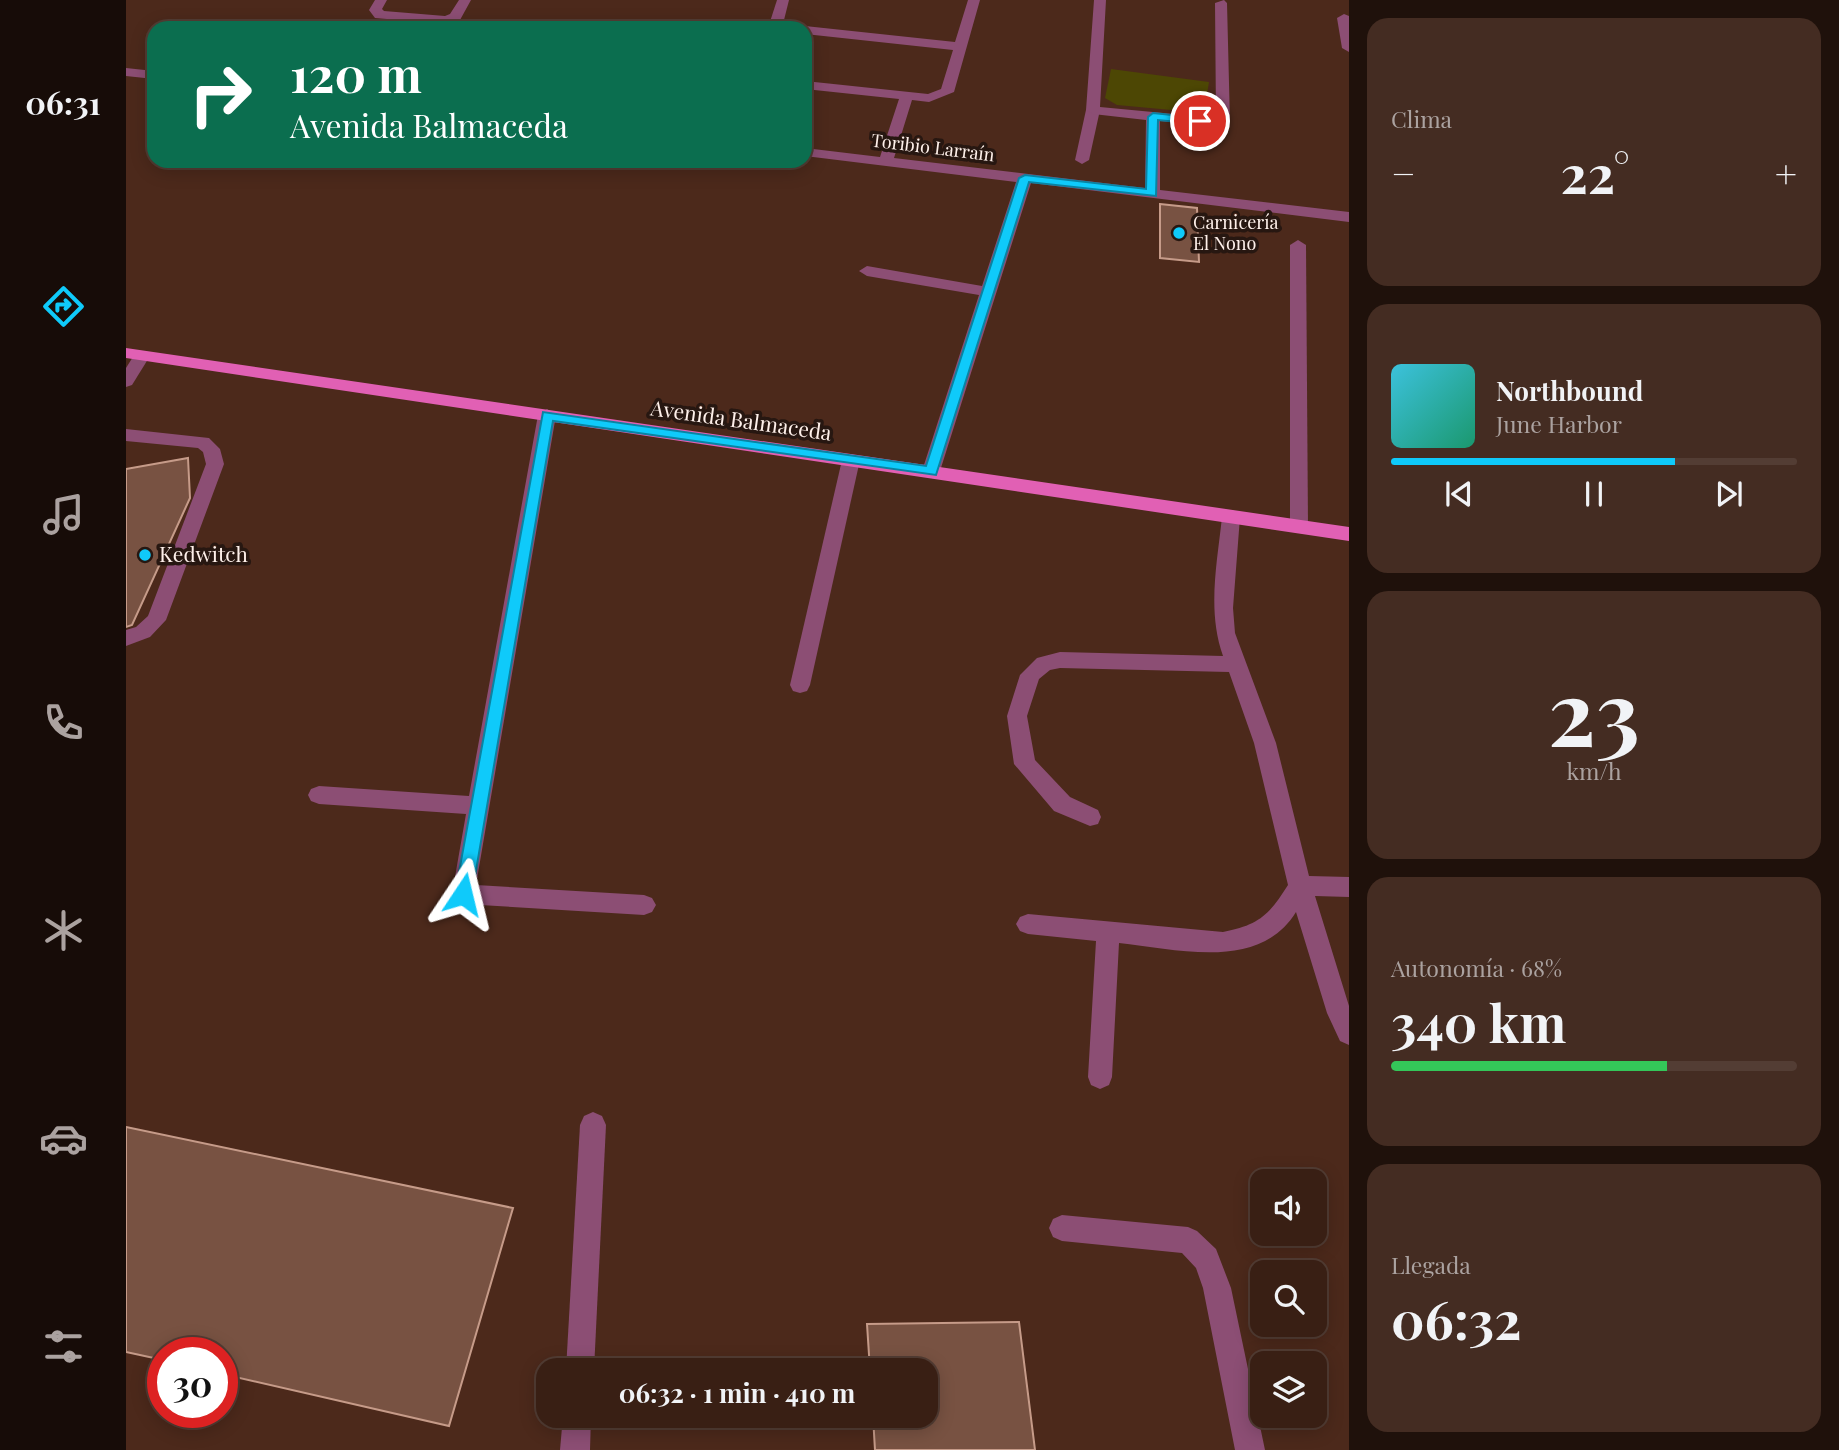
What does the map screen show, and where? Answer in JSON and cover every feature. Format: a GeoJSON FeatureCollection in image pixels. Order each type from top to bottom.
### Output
{"type":"FeatureCollection","features":[{"type":"Feature","properties":{"kind":"main road","name":"Avenida Balmaceda"},"geometry":{"type":"LineString","coordinates":[[134,354],[1349,534]]}},
{"type":"Feature","properties":{"kind":"street"},"geometry":{"type":"LineString","coordinates":[[381,0],[375,10],[380,15],[413,21]]}},
{"type":"Feature","properties":{"kind":"street"},"geometry":{"type":"LineString","coordinates":[[442,21],[455,17],[464,0]]}},
{"type":"Feature","properties":{"kind":"street"},"geometry":{"type":"LineString","coordinates":[[778,21],[783,0]]}},
{"type":"Feature","properties":{"kind":"street"},"geometry":{"type":"LineString","coordinates":[[812,86],[935,97],[947,92],[974,0]]}},
{"type":"Feature","properties":{"kind":"street"},"geometry":{"type":"LineString","coordinates":[[1082,160],[1093,110],[1100,0]]}},
{"type":"Feature","properties":{"kind":"street"},"geometry":{"type":"LineString","coordinates":[[1093,110],[1223,123],[1220,3]]}},
{"type":"Feature","properties":{"kind":"street"},"geometry":{"type":"LineString","coordinates":[[1344,18],[1349,48]]}},
{"type":"Feature","properties":{"kind":"street"},"geometry":{"type":"LineString","coordinates":[[812,31],[961,47]]}},
{"type":"Feature","properties":{"kind":"street"},"geometry":{"type":"LineString","coordinates":[[126,72],[147,74]]}},
{"type":"Feature","properties":{"kind":"street"},"geometry":{"type":"LineString","coordinates":[[885,162],[907,95]]}},
{"type":"Feature","properties":{"kind":"street"},"geometry":{"type":"LineString","coordinates":[[1152,193],[1153,117]]}},
{"type":"Feature","properties":{"kind":"street","name":"Toribio Larraín"},"geometry":{"type":"LineString","coordinates":[[812,153],[1349,217]]}},
{"type":"Feature","properties":{"kind":"street"},"geometry":{"type":"LineString","coordinates":[[931,471],[1025,178]]}},
{"type":"Feature","properties":{"kind":"street"},"geometry":{"type":"LineString","coordinates":[[1298,245],[1299,527]]}},
{"type":"Feature","properties":{"kind":"street"},"geometry":{"type":"LineString","coordinates":[[867,271],[988,292]]}},
{"type":"Feature","properties":{"kind":"street"},"geometry":{"type":"LineString","coordinates":[[126,382],[134,354]]}},
{"type":"Feature","properties":{"kind":"street"},"geometry":{"type":"LineString","coordinates":[[547,415],[463,894],[644,905]]}},
{"type":"Feature","properties":{"kind":"street"},"geometry":{"type":"LineString","coordinates":[[126,435],[203,442],[211,449],[215,464],[156,620],[144,632],[126,638]]}},
{"type":"Feature","properties":{"kind":"street"},"geometry":{"type":"LineString","coordinates":[[800,685],[851,460]]}},
{"type":"Feature","properties":{"kind":"street"},"geometry":{"type":"LineString","coordinates":[[1231,517],[1223,608],[1226,633],[1265,743],[1300,886],[1339,1013],[1349,1033]]}},
{"type":"Feature","properties":{"kind":"street"},"geometry":{"type":"LineString","coordinates":[[1090,817],[1062,804],[1025,764],[1017,716],[1030,675],[1044,664],[1060,660],[1235,664]]}},
{"type":"Feature","properties":{"kind":"street"},"geometry":{"type":"LineString","coordinates":[[319,795],[479,806]]}},
{"type":"Feature","properties":{"kind":"street"},"geometry":{"type":"LineString","coordinates":[[1300,886],[1349,887]]}},
{"type":"Feature","properties":{"kind":"street"},"geometry":{"type":"LineString","coordinates":[[1028,924],[1223,943],[1256,936],[1283,913],[1300,886]]}},
{"type":"Feature","properties":{"kind":"street"},"geometry":{"type":"LineString","coordinates":[[1100,1077],[1108,932]]}},
{"type":"Feature","properties":{"kind":"street"},"geometry":{"type":"LineString","coordinates":[[581,1358],[593,1125]]}},
{"type":"Feature","properties":{"kind":"street"},"geometry":{"type":"LineString","coordinates":[[1062,1228],[1188,1240],[1206,1259],[1217,1288],[1250,1450]]}},
{"type":"Feature","properties":{"kind":"street"},"geometry":{"type":"LineString","coordinates":[[575,1450],[576,1428]]}},
{"type":"Feature","properties":{"kind":"shaded area"},"geometry":{"type":"Polygon","coordinates":[[[1111,69],[1209,82],[1204,113],[1117,105],[1105,98],[1111,69]]]}},
{"type":"Feature","properties":{"kind":"building","name":"Carnicería El Nono"},"geometry":{"type":"Polygon","coordinates":[[[1160,204],[1197,208],[1199,262],[1160,258],[1160,204]]]}},
{"type":"Feature","properties":{"kind":"building","name":"Kedwitch"},"geometry":{"type":"Polygon","coordinates":[[[188,458],[190,498],[132,625],[126,627],[126,469],[188,458]]]}},
{"type":"Feature","properties":{"kind":"building"},"geometry":{"type":"Polygon","coordinates":[[[126,1127],[513,1208],[449,1426],[238,1378],[238,1337],[147,1337],[147,1357],[126,1352],[126,1127]]]}},
{"type":"Feature","properties":{"kind":"building"},"geometry":{"type":"Polygon","coordinates":[[[1019,1322],[1035,1450],[875,1450],[874,1428],[938,1428],[938,1358],[869,1358],[867,1324],[1019,1322]]]}},
{"type":"Feature","properties":{"kind":"place","name":"Carnicería El Nono"},"geometry":{"type":"Point","coordinates":[1179,233]}},
{"type":"Feature","properties":{"kind":"place","name":"Kedwitch"},"geometry":{"type":"Point","coordinates":[145,555]}},
{"type":"Feature","properties":{"kind":"route"},"geometry":{"type":"LineString","coordinates":[[463,894],[547,415],[931,471],[1025,178],[1152,193],[1153,117],[1200,121]]}}]}
